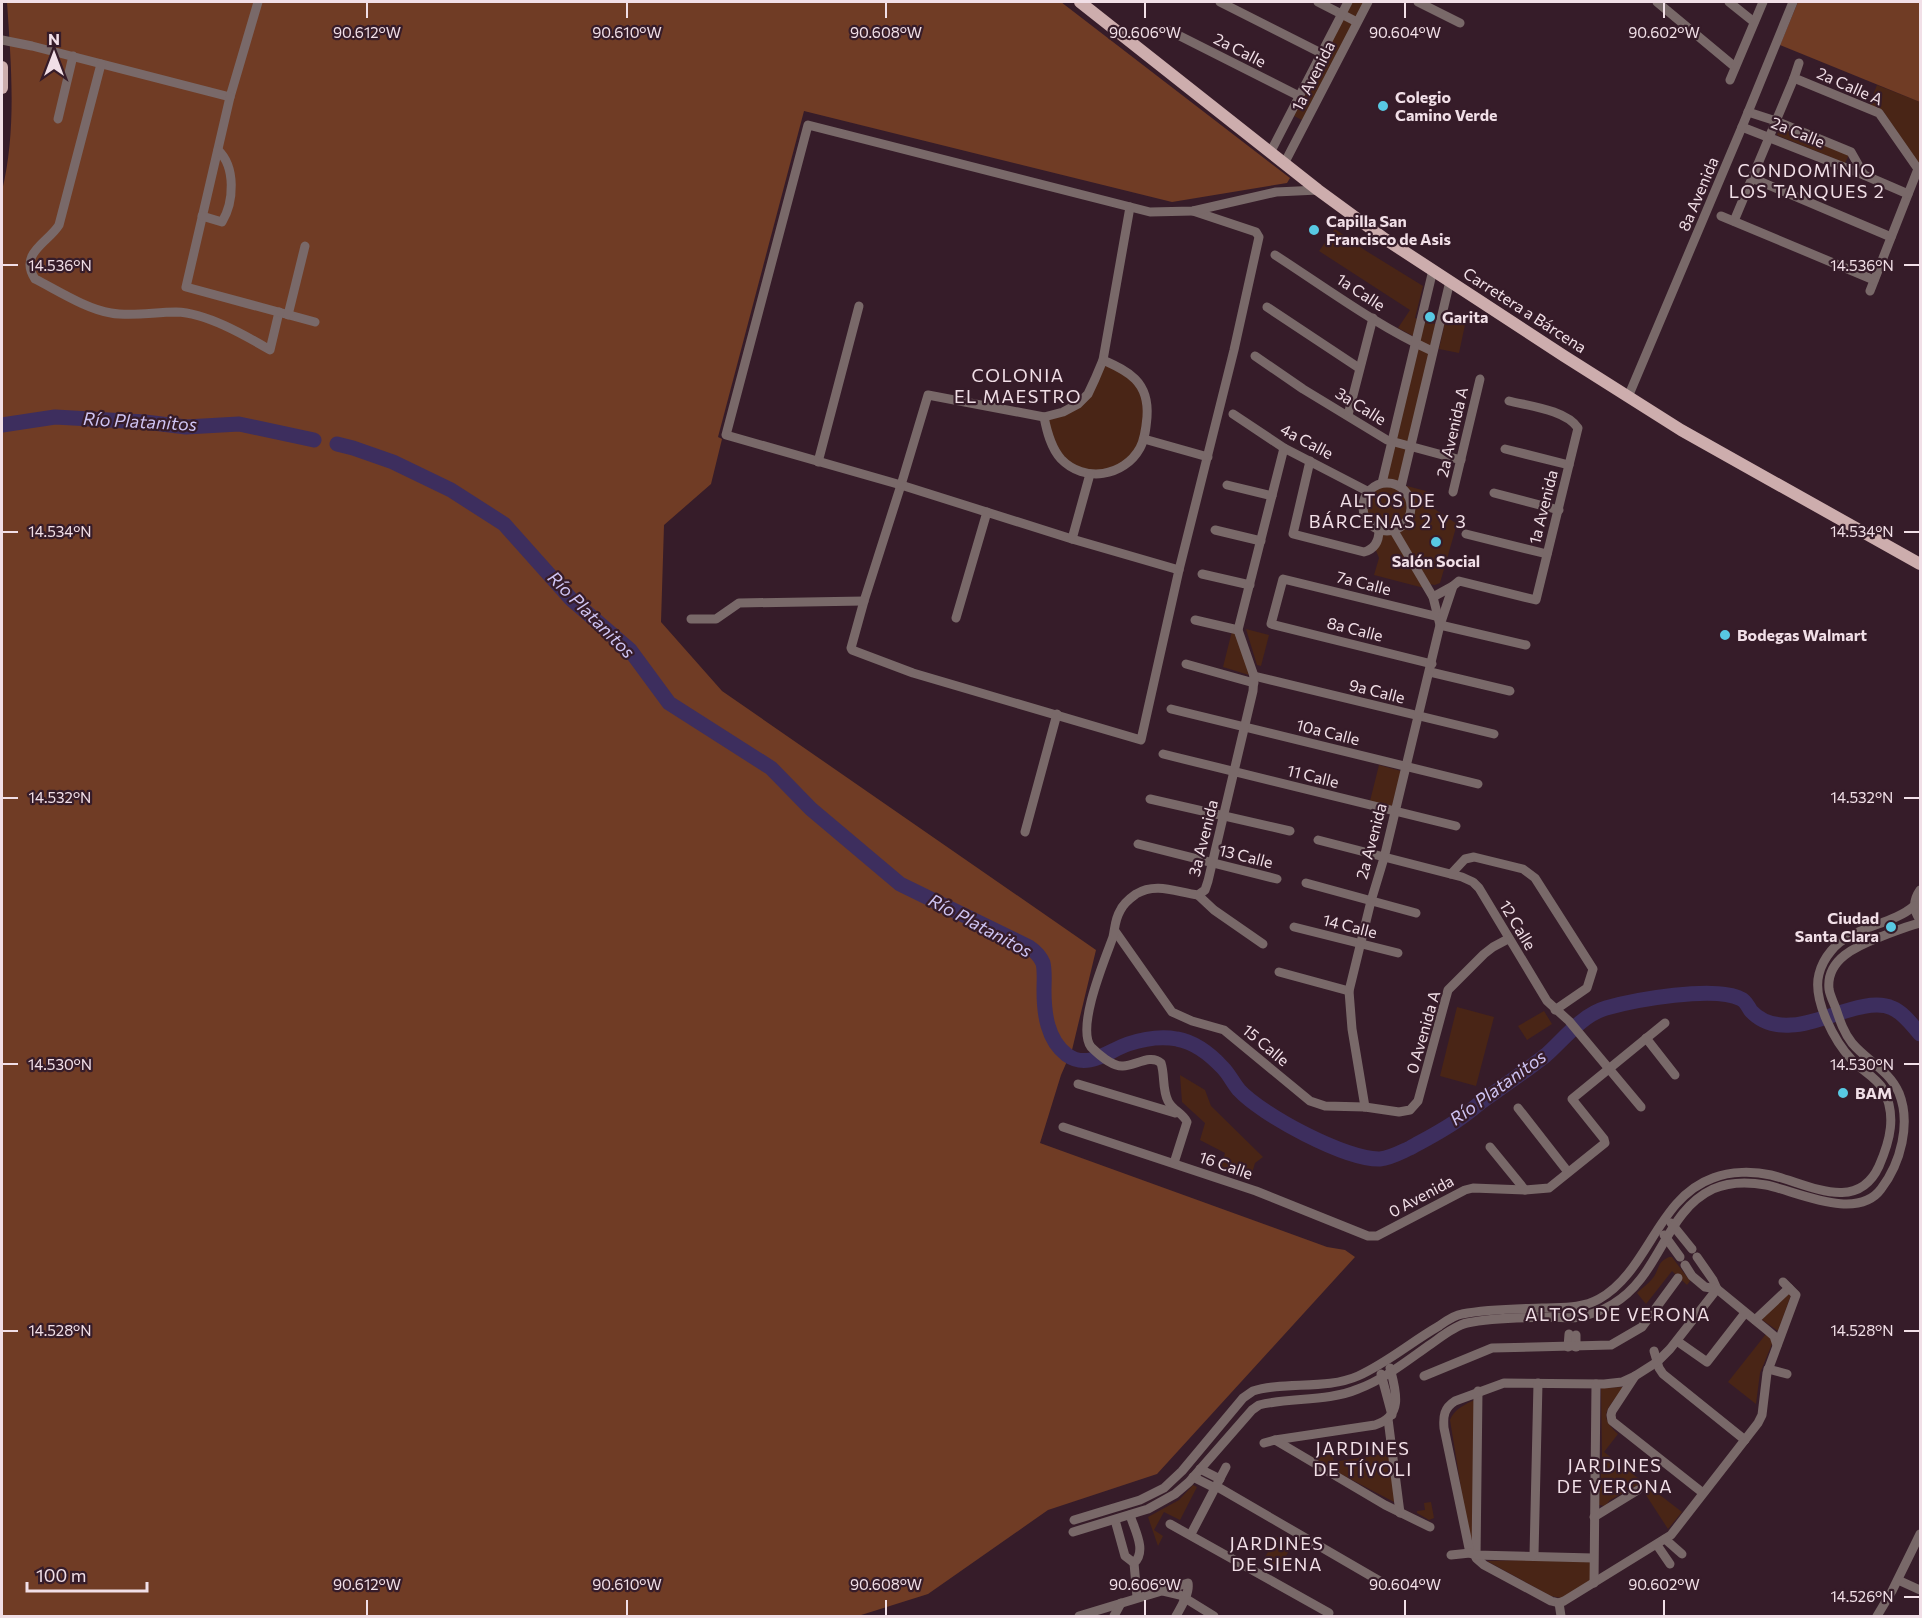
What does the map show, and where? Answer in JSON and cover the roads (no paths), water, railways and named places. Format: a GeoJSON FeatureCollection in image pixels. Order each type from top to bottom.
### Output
{"type":"FeatureCollection","features":[{"type":"Feature","properties":{"kind":"main road","name":"Carretera a Bárcena"},"geometry":{"type":"LineString","coordinates":[[1080,2],[1318,190],[1433,270],[1681,430],[1920,564]]}},
{"type":"Feature","properties":{"kind":"main road"},"geometry":{"type":"LineString","coordinates":[[2,67],[2,88]]}},
{"type":"Feature","properties":{"kind":"street"},"geometry":{"type":"LineString","coordinates":[[258,2],[230,97],[186,287],[315,322]]}},
{"type":"Feature","properties":{"kind":"street"},"geometry":{"type":"LineString","coordinates":[[1220,2],[1321,53]]}},
{"type":"Feature","properties":{"kind":"street"},"geometry":{"type":"LineString","coordinates":[[1318,2],[1357,22]]}},
{"type":"Feature","properties":{"kind":"street","name":"1a Avenida"},"geometry":{"type":"LineString","coordinates":[[1270,153],[1348,2]]}},
{"type":"Feature","properties":{"kind":"street","name":"1a Avenida"},"geometry":{"type":"LineString","coordinates":[[1284,164],[1368,2]]}},
{"type":"Feature","properties":{"kind":"street"},"geometry":{"type":"LineString","coordinates":[[1418,2],[1460,24]]}},
{"type":"Feature","properties":{"kind":"street"},"geometry":{"type":"LineString","coordinates":[[1657,2],[1735,67]]}},
{"type":"Feature","properties":{"kind":"street"},"geometry":{"type":"LineString","coordinates":[[1729,2],[1754,22]]}},
{"type":"Feature","properties":{"kind":"street"},"geometry":{"type":"LineString","coordinates":[[1730,80],[1763,2]]}},
{"type":"Feature","properties":{"kind":"street","name":"8a Avenida"},"geometry":{"type":"LineString","coordinates":[[1628,397],[1743,127],[1793,2]]}},
{"type":"Feature","properties":{"kind":"street","name":"2a Calle"},"geometry":{"type":"LineString","coordinates":[[1168,30],[1299,96]]}},
{"type":"Feature","properties":{"kind":"street"},"geometry":{"type":"LineString","coordinates":[[2,40],[187,84],[230,97]]}},
{"type":"Feature","properties":{"kind":"street"},"geometry":{"type":"LineString","coordinates":[[58,119],[73,56]]}},
{"type":"Feature","properties":{"kind":"street","name":"2a Calle A"},"geometry":{"type":"LineString","coordinates":[[1799,63],[1794,78],[1879,113],[1918,169],[1908,194]]}},
{"type":"Feature","properties":{"kind":"street"},"geometry":{"type":"LineString","coordinates":[[101,64],[59,225],[39,244],[32,258],[32,274],[35,279],[100,311],[123,314],[178,312],[192,315],[235,331],[270,350],[305,246]]}},
{"type":"Feature","properties":{"kind":"street"},"geometry":{"type":"LineString","coordinates":[[1734,221],[1794,78]]}},
{"type":"Feature","properties":{"kind":"street"},"geometry":{"type":"LineString","coordinates":[[1748,112],[1851,152],[1864,174]]}},
{"type":"Feature","properties":{"kind":"street"},"geometry":{"type":"LineString","coordinates":[[1179,570],[987,513],[902,485],[726,435],[808,125],[1150,212],[1193,211],[1276,192],[1318,190]]}},
{"type":"Feature","properties":{"kind":"street","name":"2a Calle"},"geometry":{"type":"LineString","coordinates":[[1743,127],[1864,174],[1908,194]]}},
{"type":"Feature","properties":{"kind":"street"},"geometry":{"type":"LineString","coordinates":[[202,216],[222,222],[227,212],[231,174],[223,155],[218,150]]}},
{"type":"Feature","properties":{"kind":"street"},"geometry":{"type":"LineString","coordinates":[[1752,178],[1891,237]]}},
{"type":"Feature","properties":{"kind":"street"},"geometry":{"type":"LineString","coordinates":[[1870,291],[1908,194]]}},
{"type":"Feature","properties":{"kind":"street"},"geometry":{"type":"LineString","coordinates":[[1130,207],[1103,360],[1092,388],[1083,400],[1063,412],[1044,417],[928,395],[851,646],[852,650],[913,673],[1141,740],[1179,570],[1234,350],[1259,237],[1256,232],[1193,211]]}},
{"type":"Feature","properties":{"kind":"street"},"geometry":{"type":"LineString","coordinates":[[1720,216],[1874,280]]}},
{"type":"Feature","properties":{"kind":"street","name":"1a Calle"},"geometry":{"type":"LineString","coordinates":[[1275,255],[1372,318],[1432,351]]}},
{"type":"Feature","properties":{"kind":"street"},"geometry":{"type":"LineString","coordinates":[[1382,483],[1433,270]]}},
{"type":"Feature","properties":{"kind":"street"},"geometry":{"type":"LineString","coordinates":[[1401,487],[1450,281]]}},
{"type":"Feature","properties":{"kind":"street"},"geometry":{"type":"LineString","coordinates":[[818,462],[860,306]]}},
{"type":"Feature","properties":{"kind":"street"},"geometry":{"type":"LineString","coordinates":[[1267,307],[1359,368]]}},
{"type":"Feature","properties":{"kind":"street"},"geometry":{"type":"LineString","coordinates":[[1348,415],[1372,318]]}},
{"type":"Feature","properties":{"kind":"street","name":"3a Calle"},"geometry":{"type":"LineString","coordinates":[[1255,356],[1303,389],[1375,433],[1410,448],[1461,460]]}},
{"type":"Feature","properties":{"kind":"street"},"geometry":{"type":"LineString","coordinates":[[1044,417],[1053,449],[1062,460],[1076,470],[1090,474],[1108,473],[1120,469],[1132,460],[1144,439],[1148,411],[1142,388],[1128,373],[1103,360]]}},
{"type":"Feature","properties":{"kind":"street","name":"2a Avenida A"},"geometry":{"type":"LineString","coordinates":[[1454,492],[1480,379]]}},
{"type":"Feature","properties":{"kind":"street","name":"1a Avenida"},"geometry":{"type":"LineString","coordinates":[[1453,586],[1459,581],[1536,600],[1578,430],[1574,423],[1559,414],[1509,400]]}},
{"type":"Feature","properties":{"kind":"street","name":"4a Calle"},"geometry":{"type":"LineString","coordinates":[[1233,414],[1284,448],[1369,492]]}},
{"type":"Feature","properties":{"kind":"street"},"geometry":{"type":"LineString","coordinates":[[1144,439],[1208,457]]}},
{"type":"Feature","properties":{"kind":"street"},"geometry":{"type":"LineString","coordinates":[[1254,679],[1238,630],[1284,448]]}},
{"type":"Feature","properties":{"kind":"street"},"geometry":{"type":"LineString","coordinates":[[1506,449],[1569,465]]}},
{"type":"Feature","properties":{"kind":"street"},"geometry":{"type":"LineString","coordinates":[[1310,461],[1293,532],[1295,535],[1364,552],[1377,542],[1379,530]]}},
{"type":"Feature","properties":{"kind":"street"},"geometry":{"type":"LineString","coordinates":[[1072,539],[1090,474]]}},
{"type":"Feature","properties":{"kind":"street"},"geometry":{"type":"LineString","coordinates":[[1382,483],[1401,487],[1410,498],[1412,506],[1411,514],[1402,527],[1394,531],[1379,530],[1368,523],[1363,504],[1369,492],[1382,483]]}},
{"type":"Feature","properties":{"kind":"street"},"geometry":{"type":"LineString","coordinates":[[1227,485],[1272,496]]}},
{"type":"Feature","properties":{"kind":"street"},"geometry":{"type":"LineString","coordinates":[[1494,493],[1559,510]]}},
{"type":"Feature","properties":{"kind":"street"},"geometry":{"type":"LineString","coordinates":[[956,618],[987,513]]}},
{"type":"Feature","properties":{"kind":"street"},"geometry":{"type":"LineString","coordinates":[[1215,530],[1261,541]]}},
{"type":"Feature","properties":{"kind":"street"},"geometry":{"type":"LineString","coordinates":[[1394,531],[1433,597],[1439,621]]}},
{"type":"Feature","properties":{"kind":"street"},"geometry":{"type":"LineString","coordinates":[[1466,534],[1547,554]]}},
{"type":"Feature","properties":{"kind":"street"},"geometry":{"type":"LineString","coordinates":[[1202,574],[1250,585]]}},
{"type":"Feature","properties":{"kind":"street","name":"7a Calle"},"geometry":{"type":"LineString","coordinates":[[1270,624],[1283,579],[1526,645]]}},
{"type":"Feature","properties":{"kind":"street"},"geometry":{"type":"LineString","coordinates":[[1433,597],[1453,586]]}},
{"type":"Feature","properties":{"kind":"street","name":"2a Avenida"},"geometry":{"type":"LineString","coordinates":[[1365,1107],[1352,1029],[1349,991],[1431,668],[1439,621],[1453,586]]}},
{"type":"Feature","properties":{"kind":"street"},"geometry":{"type":"LineString","coordinates":[[691,618],[716,619],[739,603],[864,601]]}},
{"type":"Feature","properties":{"kind":"street"},"geometry":{"type":"LineString","coordinates":[[1195,620],[1238,630]]}},
{"type":"Feature","properties":{"kind":"street","name":"8a Calle"},"geometry":{"type":"LineString","coordinates":[[1270,624],[1510,691]]}},
{"type":"Feature","properties":{"kind":"street","name":"9a Calle"},"geometry":{"type":"LineString","coordinates":[[1186,664],[1494,734]]}},
{"type":"Feature","properties":{"kind":"street","name":"3a Avenida"},"geometry":{"type":"LineString","coordinates":[[1181,1114],[1169,1105],[1166,1098],[1162,1067],[1159,1061],[1149,1059],[1119,1066],[1097,1052],[1089,1043],[1086,1030],[1098,978],[1115,931],[1118,913],[1124,904],[1138,892],[1158,888],[1169,888],[1198,895],[1205,890],[1245,727],[1254,679]]}},
{"type":"Feature","properties":{"kind":"street","name":"10a Calle"},"geometry":{"type":"LineString","coordinates":[[1171,709],[1479,784]]}},
{"type":"Feature","properties":{"kind":"street"},"geometry":{"type":"LineString","coordinates":[[1025,832],[1057,714]]}},
{"type":"Feature","properties":{"kind":"street","name":"11 Calle"},"geometry":{"type":"LineString","coordinates":[[1163,754],[1456,826]]}},
{"type":"Feature","properties":{"kind":"street"},"geometry":{"type":"LineString","coordinates":[[1149,799],[1290,831]]}},
{"type":"Feature","properties":{"kind":"street","name":"12 Calle"},"geometry":{"type":"LineString","coordinates":[[1318,840],[1451,874],[1468,879],[1477,885],[1547,1001],[1569,1021],[1641,1107]]}},
{"type":"Feature","properties":{"kind":"street","name":"13 Calle"},"geometry":{"type":"LineString","coordinates":[[1138,844],[1277,879]]}},
{"type":"Feature","properties":{"kind":"street"},"geometry":{"type":"LineString","coordinates":[[1451,874],[1465,859],[1474,857],[1527,871],[1535,878],[1593,972],[1587,988],[1555,1010]]}},
{"type":"Feature","properties":{"kind":"street"},"geometry":{"type":"LineString","coordinates":[[1306,883],[1416,913]]}},
{"type":"Feature","properties":{"kind":"street"},"geometry":{"type":"LineString","coordinates":[[1074,1520],[1140,1500],[1164,1488],[1189,1463],[1244,1398],[1253,1391],[1350,1379],[1388,1360],[1456,1315],[1491,1310],[1586,1305],[1605,1295],[1639,1260],[1658,1229],[1688,1192],[1712,1178],[1728,1174],[1760,1173],[1832,1192],[1856,1191],[1864,1186],[1878,1167],[1890,1137],[1891,1117],[1888,1103],[1882,1088],[1875,1079],[1845,1053],[1831,1030],[1819,996],[1818,975],[1833,948],[1845,939],[1905,914],[1914,906],[1920,890]]}},
{"type":"Feature","properties":{"kind":"street"},"geometry":{"type":"LineString","coordinates":[[1198,895],[1214,910],[1263,944]]}},
{"type":"Feature","properties":{"kind":"street"},"geometry":{"type":"LineString","coordinates":[[1073,1532],[1164,1502],[1183,1488],[1259,1405],[1329,1396],[1356,1390],[1387,1375],[1461,1325],[1482,1321],[1573,1318],[1607,1307],[1626,1295],[1650,1268],[1683,1213],[1713,1190],[1743,1183],[1762,1185],[1817,1200],[1846,1203],[1866,1200],[1880,1191],[1892,1168],[1902,1140],[1904,1124],[1901,1102],[1898,1091],[1887,1073],[1855,1046],[1842,1026],[1829,989],[1831,975],[1846,952],[1920,922],[1914,906]]}},
{"type":"Feature","properties":{"kind":"street","name":"14 Calle"},"geometry":{"type":"LineString","coordinates":[[1294,927],[1398,953]]}},
{"type":"Feature","properties":{"kind":"street","name":"15 Calle"},"geometry":{"type":"LineString","coordinates":[[1115,931],[1172,1012],[1192,1021],[1224,1030],[1315,1104],[1365,1107]]}},
{"type":"Feature","properties":{"kind":"street","name":"0 Avenida A"},"geometry":{"type":"LineString","coordinates":[[1365,1107],[1400,1112],[1414,1108],[1422,1090],[1448,990],[1493,946],[1508,939]]}},
{"type":"Feature","properties":{"kind":"street"},"geometry":{"type":"LineString","coordinates":[[1279,972],[1349,991]]}},
{"type":"Feature","properties":{"kind":"street"},"geometry":{"type":"LineString","coordinates":[[1610,1068],[1665,1023]]}},
{"type":"Feature","properties":{"kind":"street"},"geometry":{"type":"LineString","coordinates":[[1647,1038],[1675,1075]]}},
{"type":"Feature","properties":{"kind":"street","name":"0 Avenida"},"geometry":{"type":"LineString","coordinates":[[1377,1236],[1465,1190],[1473,1188],[1525,1190],[1549,1188],[1605,1143],[1572,1099],[1610,1068]]}},
{"type":"Feature","properties":{"kind":"street"},"geometry":{"type":"LineString","coordinates":[[1078,1084],[1181,1114],[1187,1124],[1174,1163]]}},
{"type":"Feature","properties":{"kind":"street"},"geometry":{"type":"LineString","coordinates":[[1518,1108],[1568,1172]]}},
{"type":"Feature","properties":{"kind":"street","name":"16 Calle"},"geometry":{"type":"LineString","coordinates":[[1063,1127],[1256,1191],[1368,1236],[1377,1236]]}},
{"type":"Feature","properties":{"kind":"street"},"geometry":{"type":"LineString","coordinates":[[1490,1147],[1525,1190]]}},
{"type":"Feature","properties":{"kind":"street"},"geometry":{"type":"LineString","coordinates":[[1666,1218],[1695,1253],[1717,1289],[1772,1334],[1777,1345]]}},
{"type":"Feature","properties":{"kind":"street"},"geometry":{"type":"LineString","coordinates":[[1658,1229],[1692,1276],[1705,1287],[1717,1289]]}},
{"type":"Feature","properties":{"kind":"street"},"geometry":{"type":"LineString","coordinates":[[1424,1376],[1492,1348],[1608,1346],[1639,1330],[1678,1278]]}},
{"type":"Feature","properties":{"kind":"street"},"geometry":{"type":"LineString","coordinates":[[1717,1289],[1677,1341],[1657,1362],[1635,1376],[1617,1383],[1504,1383],[1478,1391],[1452,1403],[1444,1416],[1444,1428],[1472,1554],[1477,1560],[1551,1601],[1559,1603],[1661,1542],[1673,1532],[1745,1440],[1760,1425],[1768,1369],[1796,1295],[1786,1285],[1755,1320]]}},
{"type":"Feature","properties":{"kind":"street"},"geometry":{"type":"LineString","coordinates":[[1571,1307],[1572,1347]]}},
{"type":"Feature","properties":{"kind":"street"},"geometry":{"type":"LineString","coordinates":[[1677,1341],[1707,1362],[1745,1313]]}},
{"type":"Feature","properties":{"kind":"street"},"geometry":{"type":"LineString","coordinates":[[1654,1351],[1663,1374],[1745,1440]]}},
{"type":"Feature","properties":{"kind":"street"},"geometry":{"type":"LineString","coordinates":[[1388,1360],[1390,1417],[1400,1513]]}},
{"type":"Feature","properties":{"kind":"street"},"geometry":{"type":"LineString","coordinates":[[1379,1365],[1387,1375]]}},
{"type":"Feature","properties":{"kind":"street"},"geometry":{"type":"LineString","coordinates":[[1768,1369],[1788,1374]]}},
{"type":"Feature","properties":{"kind":"street"},"geometry":{"type":"LineString","coordinates":[[1500,1372],[1504,1383]]}},
{"type":"Feature","properties":{"kind":"street"},"geometry":{"type":"LineString","coordinates":[[1613,1372],[1617,1383]]}},
{"type":"Feature","properties":{"kind":"street"},"geometry":{"type":"LineString","coordinates":[[1635,1376],[1612,1411],[1612,1421],[1703,1493]]}},
{"type":"Feature","properties":{"kind":"street"},"geometry":{"type":"LineString","coordinates":[[1534,1555],[1538,1383]]}},
{"type":"Feature","properties":{"kind":"street"},"geometry":{"type":"LineString","coordinates":[[1594,1583],[1596,1384]]}},
{"type":"Feature","properties":{"kind":"street"},"geometry":{"type":"LineString","coordinates":[[1472,1554],[1478,1391]]}},
{"type":"Feature","properties":{"kind":"street"},"geometry":{"type":"LineString","coordinates":[[1264,1443],[1376,1425],[1390,1417]]}},
{"type":"Feature","properties":{"kind":"street"},"geometry":{"type":"LineString","coordinates":[[1275,1440],[1339,1479],[1430,1527]]}},
{"type":"Feature","properties":{"kind":"street"},"geometry":{"type":"LineString","coordinates":[[1189,1463],[1197,1472],[1383,1583]]}},
{"type":"Feature","properties":{"kind":"street"},"geometry":{"type":"LineString","coordinates":[[1191,1534],[1226,1467]]}},
{"type":"Feature","properties":{"kind":"street"},"geometry":{"type":"LineString","coordinates":[[1594,1517],[1638,1490]]}},
{"type":"Feature","properties":{"kind":"street"},"geometry":{"type":"LineString","coordinates":[[1120,1506],[1123,1517],[1125,1556],[1134,1563]]}},
{"type":"Feature","properties":{"kind":"street"},"geometry":{"type":"LineString","coordinates":[[1123,1517],[1141,1550],[1140,1556],[1134,1563],[1137,1597]]}},
{"type":"Feature","properties":{"kind":"street"},"geometry":{"type":"LineString","coordinates":[[1170,1524],[1329,1613]]}},
{"type":"Feature","properties":{"kind":"street"},"geometry":{"type":"LineString","coordinates":[[1877,1617],[1920,1534]]}},
{"type":"Feature","properties":{"kind":"street"},"geometry":{"type":"LineString","coordinates":[[1661,1542],[1682,1554]]}},
{"type":"Feature","properties":{"kind":"street"},"geometry":{"type":"LineString","coordinates":[[1661,1542],[1671,1564]]}},
{"type":"Feature","properties":{"kind":"street"},"geometry":{"type":"LineString","coordinates":[[1451,1555],[1593,1558]]}},
{"type":"Feature","properties":{"kind":"street"},"geometry":{"type":"LineString","coordinates":[[1898,1580],[1920,1590]]}},
{"type":"Feature","properties":{"kind":"street"},"geometry":{"type":"LineString","coordinates":[[1079,1617],[1098,1614],[1121,1602],[1188,1582],[1189,1587],[1176,1617]]}},
{"type":"Feature","properties":{"kind":"street"},"geometry":{"type":"LineString","coordinates":[[1158,1592],[1170,1591],[1214,1617]]}},
{"type":"Feature","properties":{"kind":"street"},"geometry":{"type":"LineString","coordinates":[[1114,1617],[1121,1602]]}},
{"type":"Feature","properties":{"kind":"street"},"geometry":{"type":"LineString","coordinates":[[1559,1603],[1561,1616]]}},
{"type":"Feature","properties":{"kind":"waterway","name":"Río Platanitos"},"geometry":{"type":"LineString","coordinates":[[2,425],[55,417],[145,422],[186,427],[239,424],[314,440]]}},
{"type":"Feature","properties":{"kind":"waterway","name":"Río Platanitos"},"geometry":{"type":"LineString","coordinates":[[337,444],[393,462],[451,490],[504,524],[571,599],[630,650],[669,703],[771,768],[811,809],[900,884],[1033,950],[1043,963],[1045,1008],[1051,1034],[1060,1049],[1075,1059],[1083,1061],[1098,1058],[1128,1044],[1146,1039],[1177,1039],[1196,1046],[1208,1054],[1250,1100],[1285,1123],[1347,1152],[1380,1159],[1410,1148],[1450,1126],[1546,1055],[1589,1016],[1606,1008],[1674,995],[1713,993],[1743,1000],[1755,1015],[1765,1021],[1785,1025],[1802,1024],[1856,1008],[1881,1005],[1900,1013],[1920,1034]]}},
{"type":"Feature","properties":{"kind":"place","name":"Colegio Camino Verde"},"geometry":{"type":"Point","coordinates":[1383,106]}},
{"type":"Feature","properties":{"kind":"place","name":"Capilla San Francisco de Asis"},"geometry":{"type":"Point","coordinates":[1314,230]}},
{"type":"Feature","properties":{"kind":"place","name":"Garita"},"geometry":{"type":"Point","coordinates":[1430,317]}},
{"type":"Feature","properties":{"kind":"place","name":"Salón Social"},"geometry":{"type":"Point","coordinates":[1436,542]}},
{"type":"Feature","properties":{"kind":"place","name":"Bodegas Walmart"},"geometry":{"type":"Point","coordinates":[1725,635]}},
{"type":"Feature","properties":{"kind":"place","name":"Ciudad Santa Clara"},"geometry":{"type":"Point","coordinates":[1891,927]}},
{"type":"Feature","properties":{"kind":"place","name":"BAM"},"geometry":{"type":"Point","coordinates":[1843,1093]}},
{"type":"Feature","properties":{"kind":"district","name":"CONDOMINIO LOS TANQUES 2"},"geometry":{"type":"Point","coordinates":[1807,181]}},
{"type":"Feature","properties":{"kind":"district","name":"COLONIA EL MAESTRO"},"geometry":{"type":"Point","coordinates":[1018,386]}},
{"type":"Feature","properties":{"kind":"district","name":"ALTOS DE BÁRCENAS 2 Y 3"},"geometry":{"type":"Point","coordinates":[1388,511]}},
{"type":"Feature","properties":{"kind":"district","name":"ALTOS DE VERONA"},"geometry":{"type":"Point","coordinates":[1618,1315]}},
{"type":"Feature","properties":{"kind":"district","name":"JARDINES DE TÍVOLI"},"geometry":{"type":"Point","coordinates":[1363,1459]}},
{"type":"Feature","properties":{"kind":"district","name":"JARDINES DE VERONA"},"geometry":{"type":"Point","coordinates":[1615,1476]}},
{"type":"Feature","properties":{"kind":"district","name":"JARDINES DE SIENA"},"geometry":{"type":"Point","coordinates":[1277,1554]}}]}
